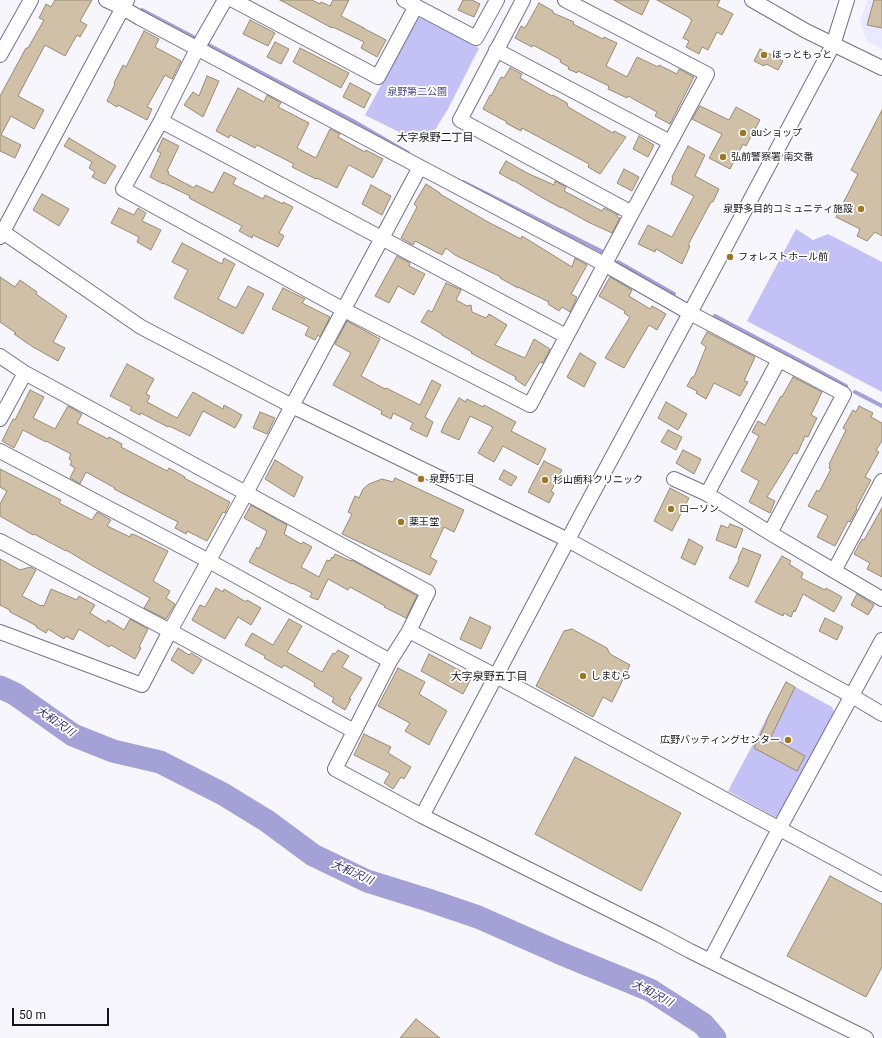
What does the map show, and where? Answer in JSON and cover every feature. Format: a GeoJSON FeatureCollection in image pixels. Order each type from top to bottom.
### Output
{"type":"FeatureCollection","features":[{"type":"Feature","properties":{"kind":"street"},"geometry":{"type":"LineString","coordinates":[[0,55],[31,0]]}},
{"type":"Feature","properties":{"kind":"street"},"geometry":{"type":"LineString","coordinates":[[106,0],[125,4],[140,18],[197,49],[604,264],[690,313],[844,394],[770,533]]}},
{"type":"Feature","properties":{"kind":"street"},"geometry":{"type":"LineString","coordinates":[[225,0],[197,49],[161,121],[123,189],[344,310],[530,406],[604,264],[707,74],[565,0]]}},
{"type":"Feature","properties":{"kind":"street"},"geometry":{"type":"LineString","coordinates":[[233,0],[378,77],[410,3],[476,38],[497,0]]}},
{"type":"Feature","properties":{"kind":"street"},"geometry":{"type":"LineString","coordinates":[[523,0],[460,120],[632,213]]}},
{"type":"Feature","properties":{"kind":"street"},"geometry":{"type":"LineString","coordinates":[[752,0],[806,31],[882,68]]}},
{"type":"Feature","properties":{"kind":"street"},"geometry":{"type":"LineString","coordinates":[[422,816],[832,44],[847,0]]}},
{"type":"Feature","properties":{"kind":"street"},"geometry":{"type":"LineString","coordinates":[[125,4],[1,233],[141,327],[292,406],[568,540],[852,696],[882,714]]}},
{"type":"Feature","properties":{"kind":"street"},"geometry":{"type":"LineString","coordinates":[[496,50],[670,142]]}},
{"type":"Feature","properties":{"kind":"street"},"geometry":{"type":"LineString","coordinates":[[161,121],[566,336]]}},
{"type":"Feature","properties":{"kind":"street"},"geometry":{"type":"LineString","coordinates":[[0,632],[142,685],[420,167]]}},
{"type":"Feature","properties":{"kind":"street"},"geometry":{"type":"LineString","coordinates":[[0,356],[25,373],[428,592],[409,631],[390,661],[335,769],[422,816],[866,1038]]}},
{"type":"Feature","properties":{"kind":"street"},"geometry":{"type":"LineString","coordinates":[[707,494],[779,360]]}},
{"type":"Feature","properties":{"kind":"street"},"geometry":{"type":"LineString","coordinates":[[0,419],[25,373]]}},
{"type":"Feature","properties":{"kind":"street"},"geometry":{"type":"LineString","coordinates":[[0,451],[209,561],[390,661]]}},
{"type":"Feature","properties":{"kind":"street"},"geometry":{"type":"LineString","coordinates":[[674,479],[707,494],[770,533],[882,598]]}},
{"type":"Feature","properties":{"kind":"street"},"geometry":{"type":"LineString","coordinates":[[834,571],[882,481]]}},
{"type":"Feature","properties":{"kind":"street"},"geometry":{"type":"LineString","coordinates":[[0,541],[354,731]]}},
{"type":"Feature","properties":{"kind":"street"},"geometry":{"type":"LineString","coordinates":[[409,631],[496,676],[882,884]]}},
{"type":"Feature","properties":{"kind":"street"},"geometry":{"type":"LineString","coordinates":[[710,961],[882,640]]}},
{"type":"Feature","properties":{"kind":"shaded area"},"geometry":{"type":"Polygon","coordinates":[[[867,0],[882,0],[882,49],[867,41],[860,22],[867,0]]]}},
{"type":"Feature","properties":{"kind":"green space","name":"泉野第二公園"},"geometry":{"type":"Polygon","coordinates":[[[422,16],[479,48],[448,109],[428,141],[421,143],[365,115],[417,19],[422,16]]]}},
{"type":"Feature","properties":{"kind":"green space"},"geometry":{"type":"Polygon","coordinates":[[[796,229],[813,240],[828,234],[882,262],[882,392],[747,321],[796,229]]]}},
{"type":"Feature","properties":{"kind":"green space","name":"広野バッティングセンター"},"geometry":{"type":"Polygon","coordinates":[[[786,682],[832,707],[834,712],[780,815],[775,817],[728,791],[786,682]]]}},
{"type":"Feature","properties":{"kind":"building"},"geometry":{"type":"Polygon","coordinates":[[[55,0],[92,0],[80,21],[87,25],[80,37],[77,35],[65,56],[45,45],[18,96],[44,110],[34,129],[11,116],[1,135],[21,145],[15,158],[0,151],[0,96],[26,48],[28,48],[44,20],[39,18],[46,4],[51,7],[55,0]]]}},
{"type":"Feature","properties":{"kind":"building"},"geometry":{"type":"Polygon","coordinates":[[[280,0],[312,0],[320,4],[321,2],[330,6],[333,0],[349,0],[341,16],[386,40],[377,57],[361,48],[364,42],[333,27],[332,28],[280,0]]]}},
{"type":"Feature","properties":{"kind":"building"},"geometry":{"type":"Polygon","coordinates":[[[463,0],[472,0],[480,4],[474,17],[458,10],[463,0]]]}},
{"type":"Feature","properties":{"kind":"building"},"geometry":{"type":"Polygon","coordinates":[[[614,0],[649,0],[642,15],[614,0]]]}},
{"type":"Feature","properties":{"kind":"building"},"geometry":{"type":"Polygon","coordinates":[[[657,0],[720,0],[717,6],[733,14],[722,35],[717,32],[708,50],[702,47],[699,54],[686,47],[689,41],[683,38],[692,20],[657,0]]]}},
{"type":"Feature","properties":{"kind":"building"},"geometry":{"type":"Polygon","coordinates":[[[874,0],[882,0],[882,28],[867,25],[874,0]]]}},
{"type":"Feature","properties":{"kind":"building"},"geometry":{"type":"Polygon","coordinates":[[[539,3],[553,11],[553,13],[574,22],[573,24],[603,39],[604,37],[617,43],[606,66],[627,77],[637,57],[658,67],[659,65],[677,74],[679,69],[694,77],[670,124],[655,116],[657,112],[628,96],[627,98],[608,89],[609,86],[578,71],[577,73],[568,69],[569,67],[560,62],[561,60],[533,45],[532,47],[515,38],[521,26],[525,28],[539,3]]]}},
{"type":"Feature","properties":{"kind":"building"},"geometry":{"type":"Polygon","coordinates":[[[250,20],[275,33],[268,46],[243,34],[250,20]]]}},
{"type":"Feature","properties":{"kind":"building"},"geometry":{"type":"Polygon","coordinates":[[[144,31],[159,39],[155,47],[181,61],[172,79],[165,75],[147,107],[152,109],[147,120],[107,101],[123,65],[126,67],[144,31]]]}},
{"type":"Feature","properties":{"kind":"building"},"geometry":{"type":"Polygon","coordinates":[[[275,42],[289,49],[281,64],[267,57],[275,42]]]}},
{"type":"Feature","properties":{"kind":"building"},"geometry":{"type":"Polygon","coordinates":[[[300,48],[349,73],[341,88],[293,62],[300,48]]]}},
{"type":"Feature","properties":{"kind":"building","name":"ほっともっと"},"geometry":{"type":"Polygon","coordinates":[[[760,49],[783,61],[778,70],[766,64],[764,66],[754,61],[760,49]]]}},
{"type":"Feature","properties":{"kind":"building"},"geometry":{"type":"Polygon","coordinates":[[[510,68],[522,74],[520,78],[567,103],[568,107],[613,133],[614,131],[626,137],[600,174],[588,167],[589,164],[522,128],[521,131],[483,109],[501,77],[504,78],[510,68]]]}},
{"type":"Feature","properties":{"kind":"building"},"geometry":{"type":"Polygon","coordinates":[[[207,76],[219,81],[203,117],[184,105],[193,92],[199,96],[207,76]]]}},
{"type":"Feature","properties":{"kind":"building"},"geometry":{"type":"Polygon","coordinates":[[[350,83],[371,94],[364,108],[343,97],[350,83]]]}},
{"type":"Feature","properties":{"kind":"building"},"geometry":{"type":"Polygon","coordinates":[[[238,88],[264,102],[267,95],[281,103],[278,107],[309,123],[297,148],[316,158],[330,129],[340,134],[338,137],[365,152],[366,150],[383,159],[373,178],[349,165],[337,188],[292,167],[294,164],[257,145],[255,148],[230,135],[229,138],[216,131],[238,88]]]}},
{"type":"Feature","properties":{"kind":"building"},"geometry":{"type":"Polygon","coordinates":[[[700,106],[729,120],[736,107],[760,120],[746,146],[743,144],[730,169],[709,158],[722,134],[692,119],[700,106]]]}},
{"type":"Feature","properties":{"kind":"building"},"geometry":{"type":"Polygon","coordinates":[[[882,110],[882,236],[875,232],[867,241],[857,236],[860,229],[836,217],[858,174],[851,170],[882,110]]]}},
{"type":"Feature","properties":{"kind":"building"},"geometry":{"type":"Polygon","coordinates":[[[639,136],[654,145],[648,157],[633,149],[639,136]]]}},
{"type":"Feature","properties":{"kind":"building"},"geometry":{"type":"Polygon","coordinates":[[[69,138],[116,166],[105,184],[92,177],[95,172],[89,168],[92,162],[64,146],[69,138]]]}},
{"type":"Feature","properties":{"kind":"building"},"geometry":{"type":"Polygon","coordinates":[[[163,138],[179,146],[167,171],[169,172],[168,174],[194,188],[196,185],[213,193],[224,172],[236,178],[233,184],[263,199],[265,195],[293,207],[279,233],[284,236],[278,247],[253,235],[252,238],[239,231],[242,226],[189,198],[190,196],[150,177],[161,153],[157,151],[163,138]]]}},
{"type":"Feature","properties":{"kind":"building"},"geometry":{"type":"Polygon","coordinates":[[[688,146],[705,155],[695,176],[719,189],[688,245],[690,246],[682,264],[656,249],[655,252],[638,244],[648,225],[672,237],[694,196],[671,184],[672,177],[688,146]]]}},
{"type":"Feature","properties":{"kind":"building"},"geometry":{"type":"Polygon","coordinates":[[[506,161],[527,173],[554,185],[555,181],[566,187],[564,191],[602,211],[604,208],[618,215],[617,217],[620,218],[612,233],[561,208],[499,173],[506,161]]]}},
{"type":"Feature","properties":{"kind":"building"},"geometry":{"type":"Polygon","coordinates":[[[624,169],[639,177],[632,191],[617,183],[624,169]]]}},
{"type":"Feature","properties":{"kind":"building"},"geometry":{"type":"Polygon","coordinates":[[[426,184],[440,194],[488,222],[521,239],[522,236],[572,267],[575,258],[587,265],[571,294],[577,297],[570,312],[562,307],[559,311],[548,304],[549,302],[518,288],[500,278],[501,277],[455,255],[446,248],[442,255],[415,241],[413,245],[401,238],[417,207],[414,204],[426,184]]]}},
{"type":"Feature","properties":{"kind":"building"},"geometry":{"type":"Polygon","coordinates":[[[371,185],[391,196],[382,215],[362,204],[371,185]]]}},
{"type":"Feature","properties":{"kind":"building"},"geometry":{"type":"Polygon","coordinates":[[[42,194],[69,209],[59,226],[33,210],[42,194]]]}},
{"type":"Feature","properties":{"kind":"building"},"geometry":{"type":"Polygon","coordinates":[[[119,208],[134,215],[138,208],[146,213],[142,221],[161,230],[151,250],[137,242],[139,237],[111,223],[119,208]]]}},
{"type":"Feature","properties":{"kind":"building"},"geometry":{"type":"Polygon","coordinates":[[[182,243],[222,264],[224,258],[235,264],[218,299],[236,308],[248,286],[264,294],[243,334],[174,298],[188,270],[172,262],[182,243]]]}},
{"type":"Feature","properties":{"kind":"building"},"geometry":{"type":"Polygon","coordinates":[[[397,256],[410,263],[409,266],[425,274],[414,295],[398,286],[389,303],[375,296],[397,256]]]}},
{"type":"Feature","properties":{"kind":"building"},"geometry":{"type":"Polygon","coordinates":[[[0,277],[15,287],[20,280],[37,292],[36,294],[67,316],[53,342],[65,348],[58,361],[33,347],[0,322],[0,277]]]}},
{"type":"Feature","properties":{"kind":"building"},"geometry":{"type":"Polygon","coordinates":[[[610,277],[632,290],[629,296],[650,309],[652,306],[666,314],[657,330],[649,325],[624,368],[605,358],[630,317],[624,313],[625,311],[599,296],[610,277]]]}},
{"type":"Feature","properties":{"kind":"building"},"geometry":{"type":"Polygon","coordinates":[[[446,283],[461,290],[456,300],[467,306],[471,305],[472,312],[486,318],[489,314],[507,325],[495,345],[525,358],[534,339],[550,349],[543,363],[540,362],[525,386],[515,379],[516,377],[471,353],[472,352],[421,322],[428,310],[432,312],[446,283]]]}},
{"type":"Feature","properties":{"kind":"building"},"geometry":{"type":"Polygon","coordinates":[[[283,288],[305,299],[302,303],[330,317],[320,337],[318,335],[315,340],[305,335],[309,327],[272,309],[283,288]]]}},
{"type":"Feature","properties":{"kind":"building"},"geometry":{"type":"Polygon","coordinates":[[[347,321],[380,339],[361,376],[420,405],[432,380],[441,385],[425,417],[433,422],[427,437],[410,429],[413,423],[393,413],[391,419],[381,414],[382,411],[333,385],[351,353],[335,344],[347,321]]]}},
{"type":"Feature","properties":{"kind":"building"},"geometry":{"type":"Polygon","coordinates":[[[707,332],[755,357],[744,381],[748,382],[740,396],[714,383],[706,399],[696,393],[697,391],[687,386],[692,377],[694,377],[706,347],[701,343],[707,332]]]}},
{"type":"Feature","properties":{"kind":"building"},"geometry":{"type":"Polygon","coordinates":[[[580,353],[596,363],[584,387],[567,377],[580,353]]]}},
{"type":"Feature","properties":{"kind":"building"},"geometry":{"type":"Polygon","coordinates":[[[127,364],[154,379],[146,394],[150,396],[147,402],[177,418],[193,392],[223,409],[224,405],[242,415],[235,428],[203,411],[190,436],[169,426],[168,427],[141,413],[140,415],[130,410],[132,407],[110,396],[127,364]]]}},
{"type":"Feature","properties":{"kind":"building"},"geometry":{"type":"Polygon","coordinates":[[[793,377],[822,392],[811,415],[817,418],[808,437],[805,436],[797,454],[794,453],[767,497],[775,501],[770,513],[749,502],[759,481],[741,471],[759,436],[752,432],[758,421],[765,425],[793,377]]]}},
{"type":"Feature","properties":{"kind":"building"},"geometry":{"type":"Polygon","coordinates":[[[30,390],[44,397],[33,418],[55,429],[68,406],[82,414],[77,423],[108,439],[109,437],[122,444],[121,447],[167,471],[169,468],[185,477],[184,478],[230,502],[225,513],[223,512],[207,541],[187,531],[186,534],[175,528],[178,522],[114,489],[115,488],[86,472],[80,484],[70,478],[75,468],[70,465],[72,461],[69,459],[71,454],[46,441],[23,430],[14,448],[2,441],[13,419],[15,420],[30,390]]]}},
{"type":"Feature","properties":{"kind":"building"},"geometry":{"type":"Polygon","coordinates":[[[459,398],[466,402],[467,399],[483,407],[484,405],[516,422],[511,431],[546,449],[538,465],[503,446],[494,462],[478,453],[493,427],[470,416],[459,440],[441,432],[459,398]]]}},
{"type":"Feature","properties":{"kind":"building"},"geometry":{"type":"Polygon","coordinates":[[[666,402],[687,414],[678,430],[658,418],[666,402]]]}},
{"type":"Feature","properties":{"kind":"building"},"geometry":{"type":"Polygon","coordinates":[[[859,406],[873,413],[871,417],[882,423],[882,441],[876,450],[879,452],[865,477],[871,480],[850,522],[848,521],[835,546],[817,537],[828,516],[808,506],[817,490],[819,492],[831,469],[829,468],[829,464],[846,430],[843,428],[853,410],[856,412],[859,406]]]}},
{"type":"Feature","properties":{"kind":"building"},"geometry":{"type":"Polygon","coordinates":[[[260,412],[275,418],[267,434],[253,428],[260,412]]]}},
{"type":"Feature","properties":{"kind":"building"},"geometry":{"type":"Polygon","coordinates":[[[668,430],[682,437],[676,450],[661,442],[668,430]]]}},
{"type":"Feature","properties":{"kind":"building"},"geometry":{"type":"Polygon","coordinates":[[[683,450],[701,459],[694,474],[676,463],[683,450]]]}},
{"type":"Feature","properties":{"kind":"building"},"geometry":{"type":"Polygon","coordinates":[[[275,460],[303,477],[294,497],[265,479],[275,460]]]}},
{"type":"Feature","properties":{"kind":"building","name":"杉山歯科クリニック"},"geometry":{"type":"Polygon","coordinates":[[[544,461],[562,470],[551,491],[554,493],[549,503],[528,492],[544,461]]]}},
{"type":"Feature","properties":{"kind":"building"},"geometry":{"type":"Polygon","coordinates":[[[0,469],[61,500],[59,503],[92,520],[97,512],[111,520],[107,526],[130,537],[131,534],[135,535],[168,551],[153,581],[170,591],[166,598],[175,604],[166,619],[144,608],[150,598],[66,550],[34,534],[33,535],[0,516],[0,504],[7,491],[0,487],[0,469]]]}},
{"type":"Feature","properties":{"kind":"building"},"geometry":{"type":"Polygon","coordinates":[[[504,470],[517,477],[511,486],[499,479],[504,470]]]}},
{"type":"Feature","properties":{"kind":"building"},"geometry":{"type":"Polygon","coordinates":[[[395,478],[464,510],[454,532],[444,527],[430,557],[437,561],[430,575],[342,534],[352,514],[348,512],[355,496],[359,498],[363,489],[369,484],[382,479],[393,482],[395,478]]]}},
{"type":"Feature","properties":{"kind":"building","name":"ローソン"},"geometry":{"type":"Polygon","coordinates":[[[670,488],[689,498],[672,531],[654,521],[670,488]]]}},
{"type":"Feature","properties":{"kind":"building"},"geometry":{"type":"Polygon","coordinates":[[[251,505],[287,525],[284,534],[301,544],[303,542],[312,547],[301,567],[319,577],[327,560],[330,561],[335,554],[351,561],[352,560],[417,596],[406,618],[350,587],[348,590],[328,579],[318,600],[310,597],[312,593],[249,562],[257,547],[259,549],[267,531],[244,518],[251,505]]]}},
{"type":"Feature","properties":{"kind":"building"},"geometry":{"type":"Polygon","coordinates":[[[882,508],[882,577],[867,569],[870,563],[854,554],[862,539],[864,540],[882,508]]]}},
{"type":"Feature","properties":{"kind":"building"},"geometry":{"type":"Polygon","coordinates":[[[730,524],[743,529],[736,548],[716,540],[721,525],[728,528],[730,524]]]}},
{"type":"Feature","properties":{"kind":"building"},"geometry":{"type":"Polygon","coordinates":[[[689,539],[703,547],[695,565],[681,558],[689,539]]]}},
{"type":"Feature","properties":{"kind":"building"},"geometry":{"type":"Polygon","coordinates":[[[743,548],[761,555],[748,587],[729,578],[739,560],[738,559],[743,548]]]}},
{"type":"Feature","properties":{"kind":"building"},"geometry":{"type":"Polygon","coordinates":[[[782,556],[791,561],[789,564],[803,573],[801,578],[825,590],[826,588],[842,597],[834,612],[803,594],[795,612],[794,610],[791,617],[784,613],[783,616],[755,602],[782,556]]]}},
{"type":"Feature","properties":{"kind":"building"},"geometry":{"type":"Polygon","coordinates":[[[0,559],[20,570],[30,567],[36,570],[22,596],[41,606],[44,606],[51,589],[77,600],[79,596],[95,605],[90,613],[106,623],[108,620],[124,630],[130,619],[148,629],[135,659],[111,645],[109,647],[79,629],[73,640],[66,636],[64,639],[48,629],[46,633],[36,627],[37,626],[0,605],[0,559]]]}},
{"type":"Feature","properties":{"kind":"building"},"geometry":{"type":"Polygon","coordinates":[[[216,588],[223,592],[224,589],[246,602],[247,600],[261,608],[251,625],[238,617],[225,639],[192,620],[200,605],[205,607],[216,588]]]}},
{"type":"Feature","properties":{"kind":"building"},"geometry":{"type":"Polygon","coordinates":[[[857,594],[874,605],[868,615],[851,605],[857,594]]]}},
{"type":"Feature","properties":{"kind":"building"},"geometry":{"type":"Polygon","coordinates":[[[470,617],[491,627],[481,649],[460,639],[470,617]]]}},
{"type":"Feature","properties":{"kind":"building"},"geometry":{"type":"Polygon","coordinates":[[[825,618],[843,627],[837,640],[819,631],[825,618]]]}},
{"type":"Feature","properties":{"kind":"building"},"geometry":{"type":"Polygon","coordinates":[[[289,619],[302,626],[287,652],[322,672],[333,653],[335,654],[338,650],[349,656],[342,667],[362,678],[349,699],[351,699],[345,710],[332,702],[334,698],[314,686],[315,683],[284,665],[282,668],[264,658],[265,656],[245,645],[252,633],[273,645],[289,619]]]}},
{"type":"Feature","properties":{"kind":"building","name":"しまむら"},"geometry":{"type":"Polygon","coordinates":[[[572,629],[607,648],[610,654],[630,665],[612,702],[603,697],[593,717],[536,686],[564,631],[572,629]]]}},
{"type":"Feature","properties":{"kind":"building"},"geometry":{"type":"Polygon","coordinates":[[[178,648],[189,655],[191,653],[202,660],[193,674],[171,660],[178,648]]]}},
{"type":"Feature","properties":{"kind":"building"},"geometry":{"type":"Polygon","coordinates":[[[429,654],[472,677],[463,694],[421,671],[429,654]]]}},
{"type":"Feature","properties":{"kind":"building"},"geometry":{"type":"Polygon","coordinates":[[[398,668],[425,682],[419,694],[447,711],[429,745],[405,731],[410,723],[378,706],[398,668]]]}},
{"type":"Feature","properties":{"kind":"building"},"geometry":{"type":"Polygon","coordinates":[[[786,682],[795,687],[771,737],[805,756],[797,771],[754,748],[786,682]]]}},
{"type":"Feature","properties":{"kind":"building"},"geometry":{"type":"Polygon","coordinates":[[[364,734],[391,747],[388,753],[411,767],[404,779],[401,777],[393,789],[384,783],[390,773],[354,755],[364,734]]]}},
{"type":"Feature","properties":{"kind":"building"},"geometry":{"type":"Polygon","coordinates":[[[575,757],[681,813],[641,891],[535,834],[575,757]]]}},
{"type":"Feature","properties":{"kind":"building"},"geometry":{"type":"Polygon","coordinates":[[[830,876],[882,904],[882,967],[866,997],[787,956],[830,876]]]}},
{"type":"Feature","properties":{"kind":"building"},"geometry":{"type":"Polygon","coordinates":[[[416,1019],[440,1038],[400,1038],[416,1019]]]}},
{"type":"Feature","properties":{"kind":"waterway"},"geometry":{"type":"LineString","coordinates":[[142,10],[353,121],[408,153]]}},
{"type":"Feature","properties":{"kind":"waterway"},"geometry":{"type":"LineString","coordinates":[[463,182],[601,251]]}},
{"type":"Feature","properties":{"kind":"waterway"},"geometry":{"type":"LineString","coordinates":[[618,262],[674,294]]}},
{"type":"Feature","properties":{"kind":"waterway"},"geometry":{"type":"LineString","coordinates":[[715,316],[846,386]]}},
{"type":"Feature","properties":{"kind":"waterway"},"geometry":{"type":"LineString","coordinates":[[855,392],[882,406]]}},
{"type":"Feature","properties":{"kind":"waterway","name":"大和沢川"},"geometry":{"type":"LineString","coordinates":[[0,687],[15,694],[73,735],[113,751],[160,762],[223,794],[267,821],[313,855],[367,881],[478,917],[562,954],[650,990],[703,1024],[715,1038]]}},
{"type":"Feature","properties":{"kind":"place","name":"ほっともっと"},"geometry":{"type":"Point","coordinates":[764,55]}},
{"type":"Feature","properties":{"kind":"place","name":"auショップ"},"geometry":{"type":"Point","coordinates":[743,133]}},
{"type":"Feature","properties":{"kind":"place","name":"弘前警察署 南交番"},"geometry":{"type":"Point","coordinates":[723,157]}},
{"type":"Feature","properties":{"kind":"place","name":"泉野多目的コミュニティ施設"},"geometry":{"type":"Point","coordinates":[861,209]}},
{"type":"Feature","properties":{"kind":"place","name":"フォレストホール前"},"geometry":{"type":"Point","coordinates":[730,257]}},
{"type":"Feature","properties":{"kind":"place","name":"泉野5丁目"},"geometry":{"type":"Point","coordinates":[421,479]}},
{"type":"Feature","properties":{"kind":"place","name":"杉山歯科クリニック"},"geometry":{"type":"Point","coordinates":[545,480]}},
{"type":"Feature","properties":{"kind":"place","name":"ローソン"},"geometry":{"type":"Point","coordinates":[671,509]}},
{"type":"Feature","properties":{"kind":"place","name":"薬王堂"},"geometry":{"type":"Point","coordinates":[401,522]}},
{"type":"Feature","properties":{"kind":"place","name":"しまむら"},"geometry":{"type":"Point","coordinates":[583,676]}},
{"type":"Feature","properties":{"kind":"place","name":"広野バッティングセンター"},"geometry":{"type":"Point","coordinates":[788,740]}},
{"type":"Feature","properties":{"kind":"district","name":"大字泉野二丁目"},"geometry":{"type":"Point","coordinates":[435,138]}},
{"type":"Feature","properties":{"kind":"district","name":"大字泉野五丁目"},"geometry":{"type":"Point","coordinates":[489,677]}}]}
